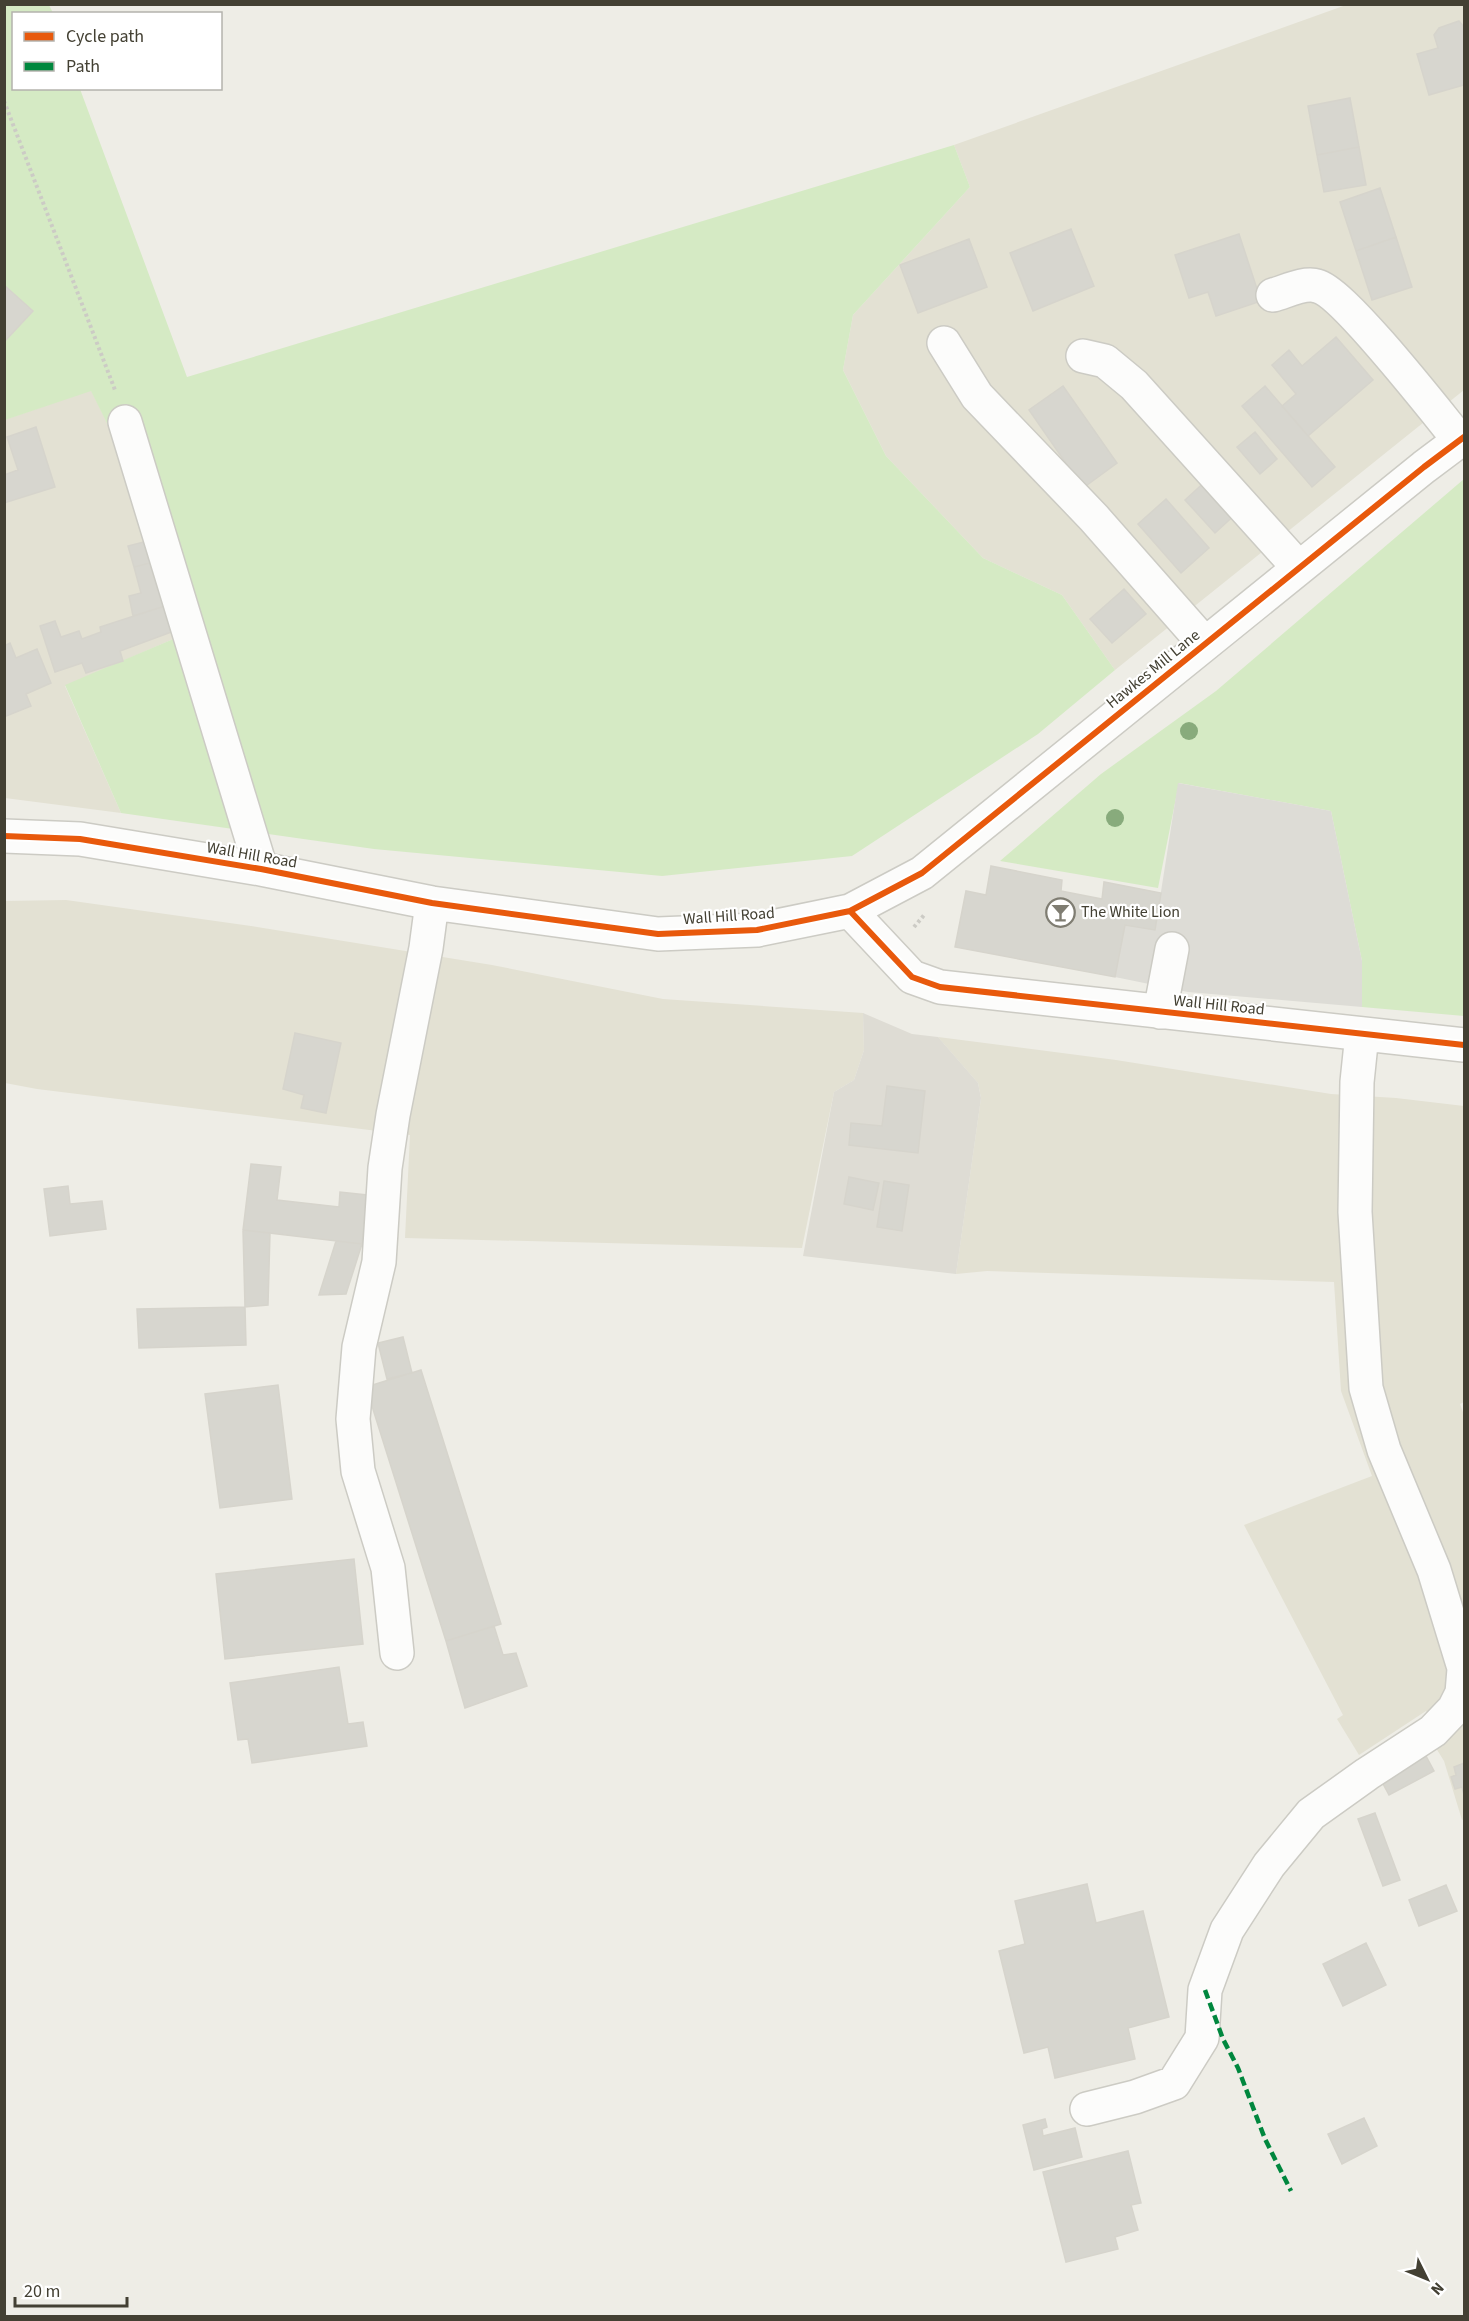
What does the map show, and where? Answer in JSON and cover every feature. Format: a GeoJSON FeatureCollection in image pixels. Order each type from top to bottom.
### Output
{"type":"FeatureCollection","features":[{"type":"Feature","properties":{"kind":"street"},"geometry":{"type":"LineString","coordinates":[[1273,296],[1310,285],[1319,286],[1340,302],[1363,326],[1462,439]]}},
{"type":"Feature","properties":{"kind":"street"},"geometry":{"type":"LineString","coordinates":[[944,343],[977,396],[1094,518],[1205,644]]}},
{"type":"Feature","properties":{"kind":"street"},"geometry":{"type":"LineString","coordinates":[[1083,356],[1106,362],[1134,385],[1299,568]]}},
{"type":"Feature","properties":{"kind":"street"},"geometry":{"type":"LineString","coordinates":[[125,422],[261,869]]}},
{"type":"Feature","properties":{"kind":"street","name":"Hawkes Mill Lane"},"geometry":{"type":"LineString","coordinates":[[850,911],[922,873],[1462,439]]}},
{"type":"Feature","properties":{"kind":"street","name":"Wall Hill Road"},"geometry":{"type":"LineString","coordinates":[[4,836],[80,839],[261,869],[432,903],[658,934],[757,930],[850,911],[912,977],[940,987],[1464,1045]]}},
{"type":"Feature","properties":{"kind":"street"},"geometry":{"type":"LineString","coordinates":[[397,1653],[388,1568],[358,1471],[353,1419],[359,1347],[380,1262],[385,1168],[393,1115],[426,948],[432,903]]}},
{"type":"Feature","properties":{"kind":"street"},"geometry":{"type":"LineString","coordinates":[[1160,1012],[1172,949]]}},
{"type":"Feature","properties":{"kind":"street"},"geometry":{"type":"LineString","coordinates":[[1087,2109],[1135,2097],[1174,2083],[1202,2038],[1205,1990],[1227,1930],[1269,1865],[1311,1814],[1433,1731],[1454,1709],[1462,1693],[1464,1669],[1434,1570],[1384,1450],[1366,1388],[1355,1212],[1357,1082],[1362,1034]]}},
{"type":"Feature","properties":{"kind":"path"},"geometry":{"type":"LineString","coordinates":[[4,101],[125,422]]}},
{"type":"Feature","properties":{"kind":"shaded area"},"geometry":{"type":"Polygon","coordinates":[[[1346,5],[1464,5],[1464,390],[1115,670],[1062,595],[983,558],[886,456],[843,370],[853,315],[970,187],[954,145],[1346,5]]]}},
{"type":"Feature","properties":{"kind":"shaded area"},"geometry":{"type":"Polygon","coordinates":[[[91,390],[138,486],[178,637],[65,686],[121,813],[5,798],[4,420],[91,390]]]}},
{"type":"Feature","properties":{"kind":"shaded area"},"geometry":{"type":"Polygon","coordinates":[[[1178,783],[1331,811],[1362,961],[1362,1007],[1188,992],[1115,977],[1125,925],[1155,930],[1178,783]]]}},
{"type":"Feature","properties":{"kind":"shaded area"},"geometry":{"type":"Polygon","coordinates":[[[66,900],[251,926],[492,965],[663,999],[863,1013],[864,1050],[854,1080],[834,1092],[802,1248],[405,1238],[410,1135],[37,1089],[5,1083],[4,901],[66,900]]]}},
{"type":"Feature","properties":{"kind":"shaded area"},"geometry":{"type":"Polygon","coordinates":[[[863,1013],[912,1034],[938,1037],[978,1083],[981,1098],[956,1274],[803,1256],[834,1092],[854,1080],[864,1050],[863,1013]]]}},
{"type":"Feature","properties":{"kind":"shaded area"},"geometry":{"type":"Polygon","coordinates":[[[938,1037],[1116,1060],[1331,1094],[1396,1098],[1464,1106],[1464,1402],[1460,1404],[1464,1415],[1464,1819],[1462,1820],[1444,1761],[1431,1740],[1440,1731],[1426,1711],[1359,1755],[1337,1719],[1343,1715],[1244,1525],[1372,1476],[1341,1391],[1334,1282],[987,1271],[956,1274],[981,1098],[978,1083],[938,1037]]]}},
{"type":"Feature","properties":{"kind":"green space"},"geometry":{"type":"Polygon","coordinates":[[[4,5],[49,5],[52,12],[12,12],[12,90],[80,90],[187,377],[954,145],[970,187],[853,315],[843,370],[886,456],[983,558],[1062,595],[1115,670],[1038,734],[852,856],[662,876],[374,849],[121,813],[65,685],[178,637],[138,486],[91,391],[5,420],[4,5]]]}},
{"type":"Feature","properties":{"kind":"green space"},"geometry":{"type":"Polygon","coordinates":[[[1464,479],[1464,1016],[1362,1007],[1362,961],[1331,811],[1179,783],[1158,888],[1000,861],[1101,774],[1216,691],[1464,479]]]}},
{"type":"Feature","properties":{"kind":"building"},"geometry":{"type":"Polygon","coordinates":[[[1459,21],[1464,27],[1464,85],[1429,95],[1417,54],[1438,48],[1434,35],[1439,28],[1459,21]]]}},
{"type":"Feature","properties":{"kind":"building"},"geometry":{"type":"Polygon","coordinates":[[[1350,98],[1359,147],[1317,155],[1308,106],[1350,98]]]}},
{"type":"Feature","properties":{"kind":"building"},"geometry":{"type":"Polygon","coordinates":[[[1359,147],[1366,185],[1324,192],[1317,155],[1359,147]]]}},
{"type":"Feature","properties":{"kind":"building"},"geometry":{"type":"Polygon","coordinates":[[[1380,188],[1396,237],[1356,251],[1340,202],[1380,188]]]}},
{"type":"Feature","properties":{"kind":"building"},"geometry":{"type":"Polygon","coordinates":[[[1071,229],[1094,286],[1033,311],[1010,253],[1071,229]]]}},
{"type":"Feature","properties":{"kind":"building"},"geometry":{"type":"Polygon","coordinates":[[[1239,234],[1261,301],[1216,316],[1208,292],[1189,298],[1175,255],[1239,234]]]}},
{"type":"Feature","properties":{"kind":"building"},"geometry":{"type":"Polygon","coordinates":[[[1396,237],[1412,287],[1372,300],[1356,251],[1396,237]]]}},
{"type":"Feature","properties":{"kind":"building"},"geometry":{"type":"Polygon","coordinates":[[[969,239],[987,287],[918,313],[900,265],[969,239]]]}},
{"type":"Feature","properties":{"kind":"building"},"geometry":{"type":"Polygon","coordinates":[[[4,285],[33,311],[4,342],[4,285]]]}},
{"type":"Feature","properties":{"kind":"building"},"geometry":{"type":"Polygon","coordinates":[[[1336,337],[1373,380],[1308,436],[1282,406],[1296,394],[1272,365],[1289,350],[1302,366],[1336,337]]]}},
{"type":"Feature","properties":{"kind":"building"},"geometry":{"type":"Polygon","coordinates":[[[1063,386],[1117,463],[1083,488],[1029,410],[1063,386]]]}},
{"type":"Feature","properties":{"kind":"building"},"geometry":{"type":"Polygon","coordinates":[[[1265,386],[1335,467],[1312,487],[1242,406],[1265,386]]]}},
{"type":"Feature","properties":{"kind":"building"},"geometry":{"type":"Polygon","coordinates":[[[36,427],[55,487],[4,503],[4,475],[18,470],[7,437],[36,427]]]}},
{"type":"Feature","properties":{"kind":"building"},"geometry":{"type":"Polygon","coordinates":[[[1255,432],[1277,459],[1260,474],[1237,447],[1255,432]]]}},
{"type":"Feature","properties":{"kind":"building"},"geometry":{"type":"Polygon","coordinates":[[[1209,478],[1239,511],[1215,533],[1185,500],[1209,478]]]}},
{"type":"Feature","properties":{"kind":"building"},"geometry":{"type":"Polygon","coordinates":[[[1166,499],[1209,548],[1181,573],[1138,524],[1166,499]]]}},
{"type":"Feature","properties":{"kind":"building"},"geometry":{"type":"Polygon","coordinates":[[[148,541],[154,562],[134,567],[128,546],[148,541]]]}},
{"type":"Feature","properties":{"kind":"building"},"geometry":{"type":"Polygon","coordinates":[[[154,562],[165,606],[133,616],[129,596],[141,593],[134,567],[154,562]]]}},
{"type":"Feature","properties":{"kind":"building"},"geometry":{"type":"Polygon","coordinates":[[[1124,589],[1146,614],[1112,643],[1090,619],[1124,589]]]}},
{"type":"Feature","properties":{"kind":"building"},"geometry":{"type":"Polygon","coordinates":[[[165,606],[174,631],[120,651],[123,661],[86,673],[82,663],[55,672],[40,626],[55,621],[61,637],[79,631],[82,639],[101,632],[100,627],[165,606]]]}},
{"type":"Feature","properties":{"kind":"building"},"geometry":{"type":"Polygon","coordinates":[[[10,643],[16,658],[37,649],[51,683],[26,694],[31,706],[4,717],[4,646],[10,643]]]}},
{"type":"Feature","properties":{"kind":"building","name":"The White Lion"},"geometry":{"type":"Polygon","coordinates":[[[991,866],[1062,880],[1061,891],[1102,899],[1104,882],[1161,893],[1155,930],[1125,925],[1115,977],[955,947],[966,891],[986,895],[991,866]]]}},
{"type":"Feature","properties":{"kind":"building"},"geometry":{"type":"Polygon","coordinates":[[[295,1033],[341,1043],[326,1113],[301,1108],[304,1095],[283,1089],[295,1033]]]}},
{"type":"Feature","properties":{"kind":"building"},"geometry":{"type":"Polygon","coordinates":[[[887,1086],[925,1091],[918,1153],[849,1145],[851,1123],[882,1126],[887,1086]]]}},
{"type":"Feature","properties":{"kind":"building"},"geometry":{"type":"Polygon","coordinates":[[[251,1164],[281,1167],[277,1200],[339,1207],[340,1192],[367,1195],[362,1244],[243,1230],[251,1164]]]}},
{"type":"Feature","properties":{"kind":"building"},"geometry":{"type":"Polygon","coordinates":[[[849,1177],[879,1183],[873,1210],[844,1204],[849,1177]]]}},
{"type":"Feature","properties":{"kind":"building"},"geometry":{"type":"Polygon","coordinates":[[[884,1181],[909,1185],[902,1231],[877,1227],[884,1181]]]}},
{"type":"Feature","properties":{"kind":"building"},"geometry":{"type":"Polygon","coordinates":[[[68,1186],[70,1204],[102,1201],[106,1229],[50,1236],[44,1189],[68,1186]]]}},
{"type":"Feature","properties":{"kind":"building"},"geometry":{"type":"Polygon","coordinates":[[[243,1230],[270,1233],[268,1305],[245,1307],[243,1230]]]}},
{"type":"Feature","properties":{"kind":"building"},"geometry":{"type":"Polygon","coordinates":[[[336,1241],[362,1244],[346,1294],[319,1295],[336,1241]]]}},
{"type":"Feature","properties":{"kind":"building"},"geometry":{"type":"Polygon","coordinates":[[[245,1307],[246,1345],[139,1348],[137,1309],[245,1307]]]}},
{"type":"Feature","properties":{"kind":"building"},"geometry":{"type":"Polygon","coordinates":[[[403,1337],[412,1373],[387,1379],[378,1343],[403,1337]]]}},
{"type":"Feature","properties":{"kind":"building"},"geometry":{"type":"Polygon","coordinates":[[[421,1370],[501,1624],[446,1641],[366,1387],[421,1370]]]}},
{"type":"Feature","properties":{"kind":"building"},"geometry":{"type":"Polygon","coordinates":[[[278,1385],[292,1499],[220,1508],[205,1394],[278,1385]]]}},
{"type":"Feature","properties":{"kind":"building"},"geometry":{"type":"Polygon","coordinates":[[[354,1559],[363,1644],[225,1659],[216,1574],[354,1559]]]}},
{"type":"Feature","properties":{"kind":"building"},"geometry":{"type":"Polygon","coordinates":[[[494,1626],[503,1655],[516,1653],[527,1686],[465,1708],[446,1641],[494,1626]]]}},
{"type":"Feature","properties":{"kind":"building"},"geometry":{"type":"Polygon","coordinates":[[[339,1667],[348,1724],[363,1722],[367,1746],[252,1763],[248,1739],[238,1740],[230,1683],[339,1667]]]}},
{"type":"Feature","properties":{"kind":"building"},"geometry":{"type":"Polygon","coordinates":[[[1426,1756],[1434,1771],[1389,1795],[1381,1780],[1426,1756]]]}},
{"type":"Feature","properties":{"kind":"building"},"geometry":{"type":"Polygon","coordinates":[[[1464,1763],[1464,1795],[1462,1787],[1455,1789],[1451,1777],[1456,1775],[1454,1767],[1464,1763]]]}},
{"type":"Feature","properties":{"kind":"building"},"geometry":{"type":"Polygon","coordinates":[[[1375,1813],[1400,1880],[1383,1886],[1358,1819],[1375,1813]]]}},
{"type":"Feature","properties":{"kind":"building"},"geometry":{"type":"Polygon","coordinates":[[[1087,1884],[1096,1923],[1143,1911],[1169,2017],[1128,2028],[1135,2059],[1055,2078],[1048,2047],[1024,2053],[999,1951],[1025,1944],[1015,1901],[1087,1884]]]}},
{"type":"Feature","properties":{"kind":"building"},"geometry":{"type":"Polygon","coordinates":[[[1446,1885],[1457,1911],[1419,1926],[1409,1900],[1446,1885]]]}},
{"type":"Feature","properties":{"kind":"building"},"geometry":{"type":"Polygon","coordinates":[[[1366,1943],[1386,1985],[1343,2006],[1323,1964],[1366,1943]]]}},
{"type":"Feature","properties":{"kind":"building"},"geometry":{"type":"Polygon","coordinates":[[[1364,2118],[1377,2146],[1342,2164],[1328,2134],[1364,2118]]]}},
{"type":"Feature","properties":{"kind":"building"},"geometry":{"type":"Polygon","coordinates":[[[1045,2119],[1047,2127],[1042,2129],[1043,2136],[1075,2128],[1082,2157],[1034,2170],[1023,2125],[1045,2119]]]}},
{"type":"Feature","properties":{"kind":"building"},"geometry":{"type":"Polygon","coordinates":[[[1128,2151],[1141,2203],[1131,2205],[1138,2230],[1115,2237],[1118,2249],[1066,2262],[1043,2172],[1128,2151]]]}},
{"type":"Feature","properties":{"kind":"marked path"},"geometry":{"type":"LineString","coordinates":[[1205,1990],[1265,2139],[1291,2191]]}},
{"type":"Feature","properties":{"kind":"cycle path"},"geometry":{"type":"LineString","coordinates":[[4,836],[80,839],[261,869],[432,903],[658,934],[757,930],[850,911],[922,873],[1464,437]]}},
{"type":"Feature","properties":{"kind":"cycle path"},"geometry":{"type":"LineString","coordinates":[[850,911],[912,977],[940,987],[1464,1045]]}},
{"type":"Feature","properties":{"kind":"place","name":"The White Lion"},"geometry":{"type":"Point","coordinates":[1060,912]}}]}
